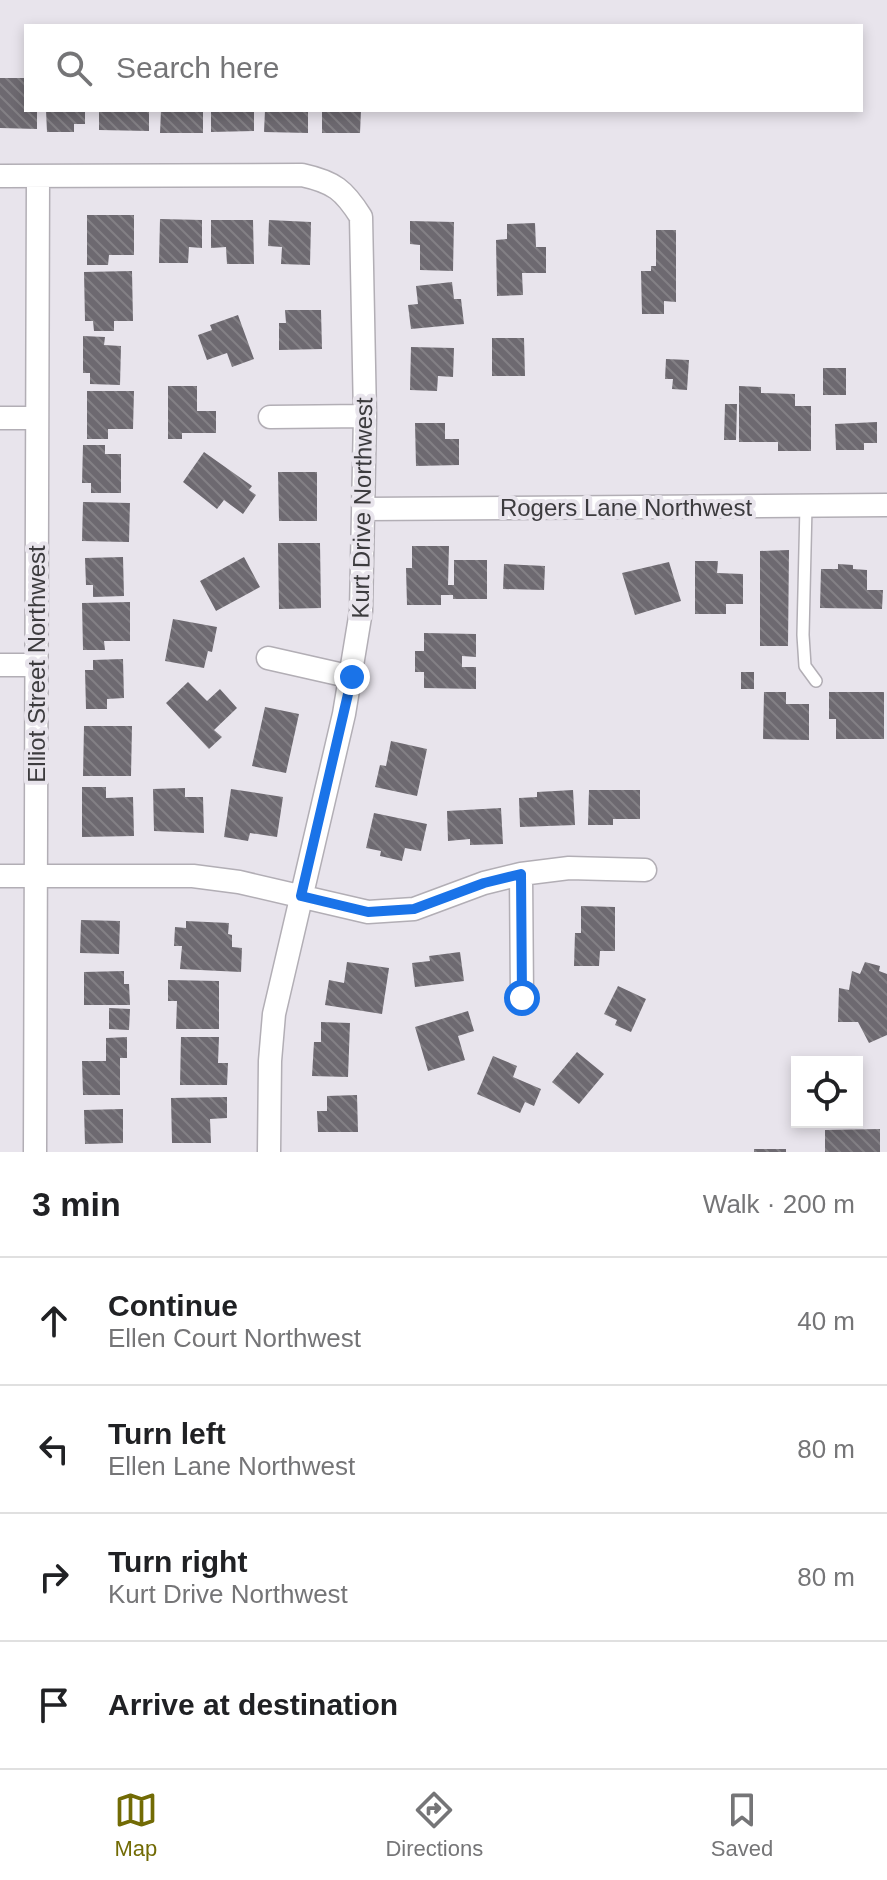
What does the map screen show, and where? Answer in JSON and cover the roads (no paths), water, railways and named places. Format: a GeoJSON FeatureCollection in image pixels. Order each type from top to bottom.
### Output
{"type":"FeatureCollection","features":[{"type":"Feature","properties":{"kind":"street","name":"Kurt Drive Northwest"},"geometry":{"type":"LineString","coordinates":[[38,176],[302,175],[326,180],[347,195],[361,217],[365,416],[361,611],[352,677],[274,1014],[269,1152]]}},
{"type":"Feature","properties":{"kind":"street"},"geometry":{"type":"LineString","coordinates":[[0,176],[38,176]]}},
{"type":"Feature","properties":{"kind":"street","name":"Elliot Street Northwest"},"geometry":{"type":"LineString","coordinates":[[35,1152],[38,176]]}},
{"type":"Feature","properties":{"kind":"street"},"geometry":{"type":"LineString","coordinates":[[270,417],[365,416]]}},
{"type":"Feature","properties":{"kind":"street"},"geometry":{"type":"LineString","coordinates":[[0,418],[37,418]]}},
{"type":"Feature","properties":{"kind":"street","name":"Rogers Lane Northwest"},"geometry":{"type":"LineString","coordinates":[[365,509],[887,505]]}},
{"type":"Feature","properties":{"kind":"street"},"geometry":{"type":"LineString","coordinates":[[268,658],[352,677]]}},
{"type":"Feature","properties":{"kind":"street"},"geometry":{"type":"LineString","coordinates":[[0,665],[36,665]]}},
{"type":"Feature","properties":{"kind":"street"},"geometry":{"type":"LineString","coordinates":[[0,876],[193,876],[239,882],[368,912],[414,909],[484,883],[521,874],[569,868],[645,870]]}},
{"type":"Feature","properties":{"kind":"street"},"geometry":{"type":"LineString","coordinates":[[521,874],[522,998]]}},
{"type":"Feature","properties":{"kind":"lane"},"geometry":{"type":"LineString","coordinates":[[806,506],[803,635],[805,666],[816,681]]}}]}
